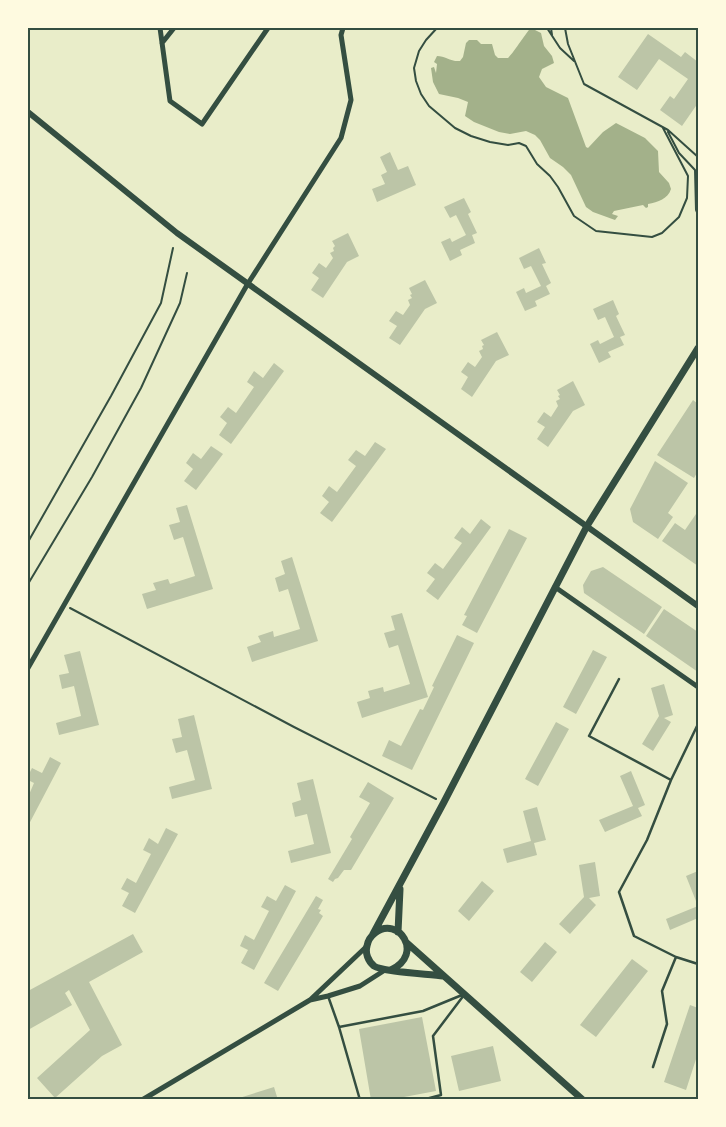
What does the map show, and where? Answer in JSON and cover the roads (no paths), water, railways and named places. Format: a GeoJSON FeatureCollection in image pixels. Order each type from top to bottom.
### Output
{"type":"FeatureCollection","features":[{"type":"Feature","properties":{"kind":"main road"},"geometry":{"type":"LineString","coordinates":[[443,976],[378,969],[368,960],[366,946],[400,886],[588,526],[698,348]]}},
{"type":"Feature","properties":{"kind":"main road"},"geometry":{"type":"LineString","coordinates":[[398,932],[400,886]]}},
{"type":"Feature","properties":{"kind":"main road"},"geometry":{"type":"LineString","coordinates":[[373,934],[385,929],[398,932],[407,943],[443,976],[583,1100]]}},
{"type":"Feature","properties":{"kind":"main road"},"geometry":{"type":"LineString","coordinates":[[388,970],[399,966],[405,960],[408,952],[407,943]]}},
{"type":"Feature","properties":{"kind":"street"},"geometry":{"type":"LineString","coordinates":[[160,28],[170,101],[202,124],[268,28]]}},
{"type":"Feature","properties":{"kind":"street"},"geometry":{"type":"LineString","coordinates":[[162,43],[174,28]]}},
{"type":"Feature","properties":{"kind":"street"},"geometry":{"type":"LineString","coordinates":[[28,668],[247,285],[342,138],[351,100],[341,36],[343,28]]}},
{"type":"Feature","properties":{"kind":"street"},"geometry":{"type":"LineString","coordinates":[[28,112],[177,233],[247,285],[698,606]]}},
{"type":"Feature","properties":{"kind":"street"},"geometry":{"type":"LineString","coordinates":[[555,587],[698,687]]}},
{"type":"Feature","properties":{"kind":"street"},"geometry":{"type":"LineString","coordinates":[[142,1100],[310,1000],[366,946]]}},
{"type":"Feature","properties":{"kind":"street"},"geometry":{"type":"LineString","coordinates":[[310,1000],[360,986],[388,970]]}},
{"type":"Feature","properties":{"kind":"lane"},"geometry":{"type":"LineString","coordinates":[[619,679],[589,736],[671,780]]}},
{"type":"Feature","properties":{"kind":"lane"},"geometry":{"type":"LineString","coordinates":[[698,724],[671,780],[648,840],[619,892],[634,936],[676,957],[698,964]]}},
{"type":"Feature","properties":{"kind":"lane"},"geometry":{"type":"LineString","coordinates":[[653,1067],[667,1024],[662,991],[676,957]]}},
{"type":"Feature","properties":{"kind":"lane"},"geometry":{"type":"LineString","coordinates":[[338,1027],[423,1011],[465,994]]}},
{"type":"Feature","properties":{"kind":"lane"},"geometry":{"type":"LineString","coordinates":[[422,1100],[441,1095],[433,1036],[465,994]]}},
{"type":"Feature","properties":{"kind":"lane"},"geometry":{"type":"LineString","coordinates":[[328,996],[360,1100]]}}]}
